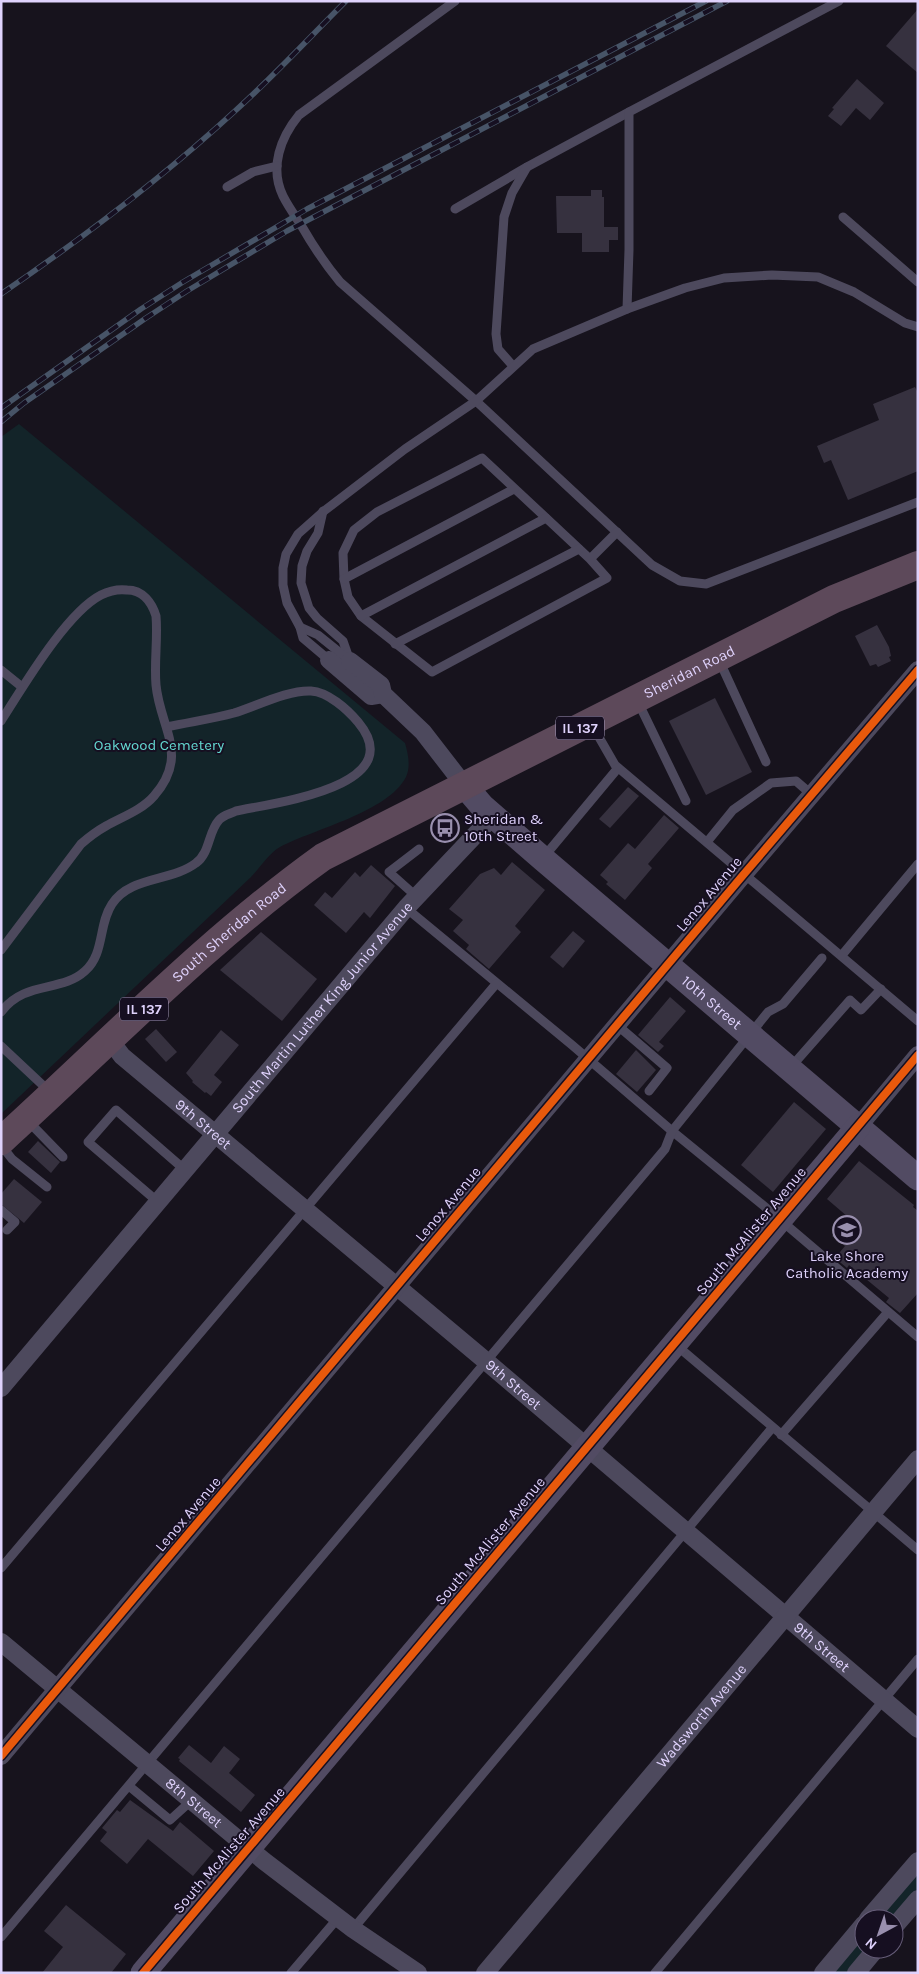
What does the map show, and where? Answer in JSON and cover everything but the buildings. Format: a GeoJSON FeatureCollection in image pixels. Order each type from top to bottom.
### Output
{"type":"FeatureCollection","features":[{"type":"Feature","properties":{"kind":"highway","name":"Sheridan Road"},"geometry":{"type":"LineString","coordinates":[[464,785],[834,599],[917,566]]}},
{"type":"Feature","properties":{"kind":"highway","name":"South Sheridan Road"},"geometry":{"type":"LineString","coordinates":[[1,1143],[228,931],[291,880],[323,857],[464,785]]}},
{"type":"Feature","properties":{"kind":"street"},"geometry":{"type":"LineString","coordinates":[[329,660],[371,696],[383,694]]}},
{"type":"Feature","properties":{"kind":"street"},"geometry":{"type":"LineString","coordinates":[[350,661],[381,685],[383,694],[423,732],[464,785]]}},
{"type":"Feature","properties":{"kind":"street","name":"Lenox Avenue"},"geometry":{"type":"LineString","coordinates":[[1,1756],[811,794],[918,670]]}},
{"type":"Feature","properties":{"kind":"street","name":"10th Street"},"geometry":{"type":"LineString","coordinates":[[464,785],[493,816],[542,859],[918,1178]]}},
{"type":"Feature","properties":{"kind":"street","name":"South Martin Luther King Junior Avenue"},"geometry":{"type":"LineString","coordinates":[[1,1388],[412,902],[493,816]]}},
{"type":"Feature","properties":{"kind":"street","name":"9th Street"},"geometry":{"type":"LineString","coordinates":[[110,1040],[122,1056],[487,1362],[918,1729]]}},
{"type":"Feature","properties":{"kind":"street"},"geometry":{"type":"LineString","coordinates":[[858,1126],[918,1055]]}},
{"type":"Feature","properties":{"kind":"street","name":"South McAlister Avenue"},"geometry":{"type":"LineString","coordinates":[[143,1973],[858,1126]]}},
{"type":"Feature","properties":{"kind":"street","name":"Wadsworth Avenue"},"geometry":{"type":"LineString","coordinates":[[485,1973],[918,1459]]}},
{"type":"Feature","properties":{"kind":"street","name":"8th Street"},"geometry":{"type":"LineString","coordinates":[[1,1642],[248,1848],[338,1918],[418,1973]]}},
{"type":"Feature","properties":{"kind":"street"},"geometry":{"type":"LineString","coordinates":[[877,1909],[918,1861]]}},
{"type":"Feature","properties":{"kind":"street"},"geometry":{"type":"LineString","coordinates":[[904,1915],[918,1899]]}},
{"type":"Feature","properties":{"kind":"street"},"geometry":{"type":"LineString","coordinates":[[823,1973],[854,1936]]}},
{"type":"Feature","properties":{"kind":"street"},"geometry":{"type":"LineString","coordinates":[[856,1973],[868,1959]]}},
{"type":"Feature","properties":{"kind":"lane"},"geometry":{"type":"LineString","coordinates":[[454,1],[299,115],[283,137],[279,148],[277,166],[282,195],[323,262],[354,295],[476,401],[652,564],[680,581],[706,584],[918,502]]}},
{"type":"Feature","properties":{"kind":"lane"},"geometry":{"type":"LineString","coordinates":[[455,209],[527,167],[839,1]]}},
{"type":"Feature","properties":{"kind":"lane"},"geometry":{"type":"LineString","coordinates":[[627,310],[629,112]]}},
{"type":"Feature","properties":{"kind":"lane"},"geometry":{"type":"LineString","coordinates":[[227,187],[253,172],[277,166]]}},
{"type":"Feature","properties":{"kind":"lane"},"geometry":{"type":"LineString","coordinates":[[513,366],[498,349],[496,334],[504,216],[512,193],[527,167]]}},
{"type":"Feature","properties":{"kind":"lane"},"geometry":{"type":"LineString","coordinates":[[843,217],[918,282]]}},
{"type":"Feature","properties":{"kind":"lane"},"geometry":{"type":"LineString","coordinates":[[329,660],[303,638],[283,586],[283,568],[286,554],[298,534],[324,511],[405,449],[476,401],[533,350],[627,310],[685,288],[724,278],[818,277],[854,292],[905,323],[918,327]]}},
{"type":"Feature","properties":{"kind":"lane"},"geometry":{"type":"LineString","coordinates":[[482,458],[514,489],[590,558],[607,578],[432,672],[361,616],[348,597],[344,578],[343,553],[354,530],[377,512],[482,458]]}},
{"type":"Feature","properties":{"kind":"lane"},"geometry":{"type":"LineString","coordinates":[[344,578],[514,489]]}},
{"type":"Feature","properties":{"kind":"lane"},"geometry":{"type":"LineString","coordinates":[[324,511],[318,534],[302,566],[301,583],[309,608],[317,618],[343,641],[350,661]]}},
{"type":"Feature","properties":{"kind":"lane"},"geometry":{"type":"LineString","coordinates":[[361,616],[546,518]]}},
{"type":"Feature","properties":{"kind":"lane"},"geometry":{"type":"LineString","coordinates":[[590,558],[617,532]]}},
{"type":"Feature","properties":{"kind":"lane"},"geometry":{"type":"LineString","coordinates":[[395,644],[579,549]]}},
{"type":"Feature","properties":{"kind":"lane"},"geometry":{"type":"LineString","coordinates":[[1,721],[22,687],[76,614],[102,594],[112,591],[131,590],[147,598],[153,606],[156,616],[156,684],[158,703],[172,742],[173,754],[167,776],[154,796],[146,804],[94,833],[81,844],[1,950]]}},
{"type":"Feature","properties":{"kind":"lane"},"geometry":{"type":"LineString","coordinates":[[300,627],[318,635],[350,661]]}},
{"type":"Feature","properties":{"kind":"lane"},"geometry":{"type":"LineString","coordinates":[[718,658],[766,762]]}},
{"type":"Feature","properties":{"kind":"lane"},"geometry":{"type":"LineString","coordinates":[[1,670],[22,687]]}},
{"type":"Feature","properties":{"kind":"lane"},"geometry":{"type":"LineString","coordinates":[[1,1012],[8,1004],[27,992],[66,982],[86,971],[97,955],[107,913],[118,896],[138,884],[175,873],[198,862],[207,848],[219,820],[236,811],[318,793],[339,785],[364,768],[370,752],[370,744],[366,734],[357,722],[331,699],[312,691],[291,694],[233,713],[167,727]]}},
{"type":"Feature","properties":{"kind":"lane"},"geometry":{"type":"LineString","coordinates":[[636,700],[686,801]]}},
{"type":"Feature","properties":{"kind":"lane"},"geometry":{"type":"LineString","coordinates":[[590,723],[618,768],[918,1021]]}},
{"type":"Feature","properties":{"kind":"lane"},"geometry":{"type":"LineString","coordinates":[[542,859],[618,768]]}},
{"type":"Feature","properties":{"kind":"lane"},"geometry":{"type":"LineString","coordinates":[[707,842],[733,810],[771,783],[796,781],[811,794]]}},
{"type":"Feature","properties":{"kind":"lane"},"geometry":{"type":"LineString","coordinates":[[419,849],[389,872],[412,902],[496,984],[589,1059],[918,1337]]}},
{"type":"Feature","properties":{"kind":"lane"},"geometry":{"type":"LineString","coordinates":[[842,955],[918,864]]}},
{"type":"Feature","properties":{"kind":"lane"},"geometry":{"type":"LineString","coordinates":[[1,1937],[665,1149],[672,1131],[768,1012],[783,1004],[822,958]]}},
{"type":"Feature","properties":{"kind":"lane"},"geometry":{"type":"LineString","coordinates":[[1,1568],[496,984]]}},
{"type":"Feature","properties":{"kind":"lane"},"geometry":{"type":"LineString","coordinates":[[790,1069],[850,1000],[861,1010],[881,989]]}},
{"type":"Feature","properties":{"kind":"lane"},"geometry":{"type":"LineString","coordinates":[[617,1025],[668,1068],[649,1091]]}},
{"type":"Feature","properties":{"kind":"lane"},"geometry":{"type":"LineString","coordinates":[[1,1046],[52,1094]]}},
{"type":"Feature","properties":{"kind":"lane"},"geometry":{"type":"LineString","coordinates":[[158,1202],[88,1142],[116,1110],[185,1170]]}},
{"type":"Feature","properties":{"kind":"lane"},"geometry":{"type":"LineString","coordinates":[[26,1118],[63,1157]]}},
{"type":"Feature","properties":{"kind":"lane"},"geometry":{"type":"LineString","coordinates":[[1,1143],[12,1159],[47,1187]]}},
{"type":"Feature","properties":{"kind":"lane"},"geometry":{"type":"LineString","coordinates":[[1,1210],[15,1222],[7,1230]]}},
{"type":"Feature","properties":{"kind":"lane"},"geometry":{"type":"LineString","coordinates":[[781,1436],[888,1312]]}},
{"type":"Feature","properties":{"kind":"lane"},"geometry":{"type":"LineString","coordinates":[[674,1344],[918,1550]]}},
{"type":"Feature","properties":{"kind":"lane"},"geometry":{"type":"LineString","coordinates":[[353,1929],[772,1428]]}},
{"type":"Feature","properties":{"kind":"lane"},"geometry":{"type":"LineString","coordinates":[[655,1973],[918,1659]]}},
{"type":"Feature","properties":{"kind":"lane"},"geometry":{"type":"LineString","coordinates":[[129,1786],[170,1820],[191,1801]]}},
{"type":"Feature","properties":{"kind":"lane"},"geometry":{"type":"LineString","coordinates":[[290,1973],[338,1918]]}},
{"type":"Feature","properties":{"kind":"green space","name":"Oakwood Cemetery"},"geometry":{"type":"Polygon","coordinates":[[[19,424],[405,743],[409,764],[406,777],[397,789],[384,800],[349,818],[294,840],[272,853],[251,877],[1,1114],[1,437],[19,424]]]}},
{"type":"Feature","properties":{"kind":"green space"},"geometry":{"type":"Polygon","coordinates":[[[918,1872],[918,1888],[900,1909],[887,1909],[918,1872]]]}},
{"type":"Feature","properties":{"kind":"green space"},"geometry":{"type":"Polygon","coordinates":[[[854,1948],[854,1959],[858,1959],[846,1973],[833,1973],[854,1948]]]}},
{"type":"Feature","properties":{"kind":"railway"},"geometry":{"type":"LineString","coordinates":[[1,294],[151,184],[278,71],[346,1]]}},
{"type":"Feature","properties":{"kind":"railway"},"geometry":{"type":"LineString","coordinates":[[1,408],[141,309],[307,209],[706,1]]}},
{"type":"Feature","properties":{"kind":"railway"},"geometry":{"type":"LineString","coordinates":[[1,422],[24,403],[146,318],[287,231],[727,1]]}},
{"type":"Feature","properties":{"kind":"cycle path"},"geometry":{"type":"LineString","coordinates":[[1,1756],[918,670]]}},
{"type":"Feature","properties":{"kind":"cycle path"},"geometry":{"type":"LineString","coordinates":[[143,1973],[918,1055]]}},
{"type":"Feature","properties":{"kind":"place","name":"Sheridan & 10th Street"},"geometry":{"type":"Point","coordinates":[445,828]}},
{"type":"Feature","properties":{"kind":"place","name":"Lake Shore Catholic Academy"},"geometry":{"type":"Point","coordinates":[847,1230]}}]}
